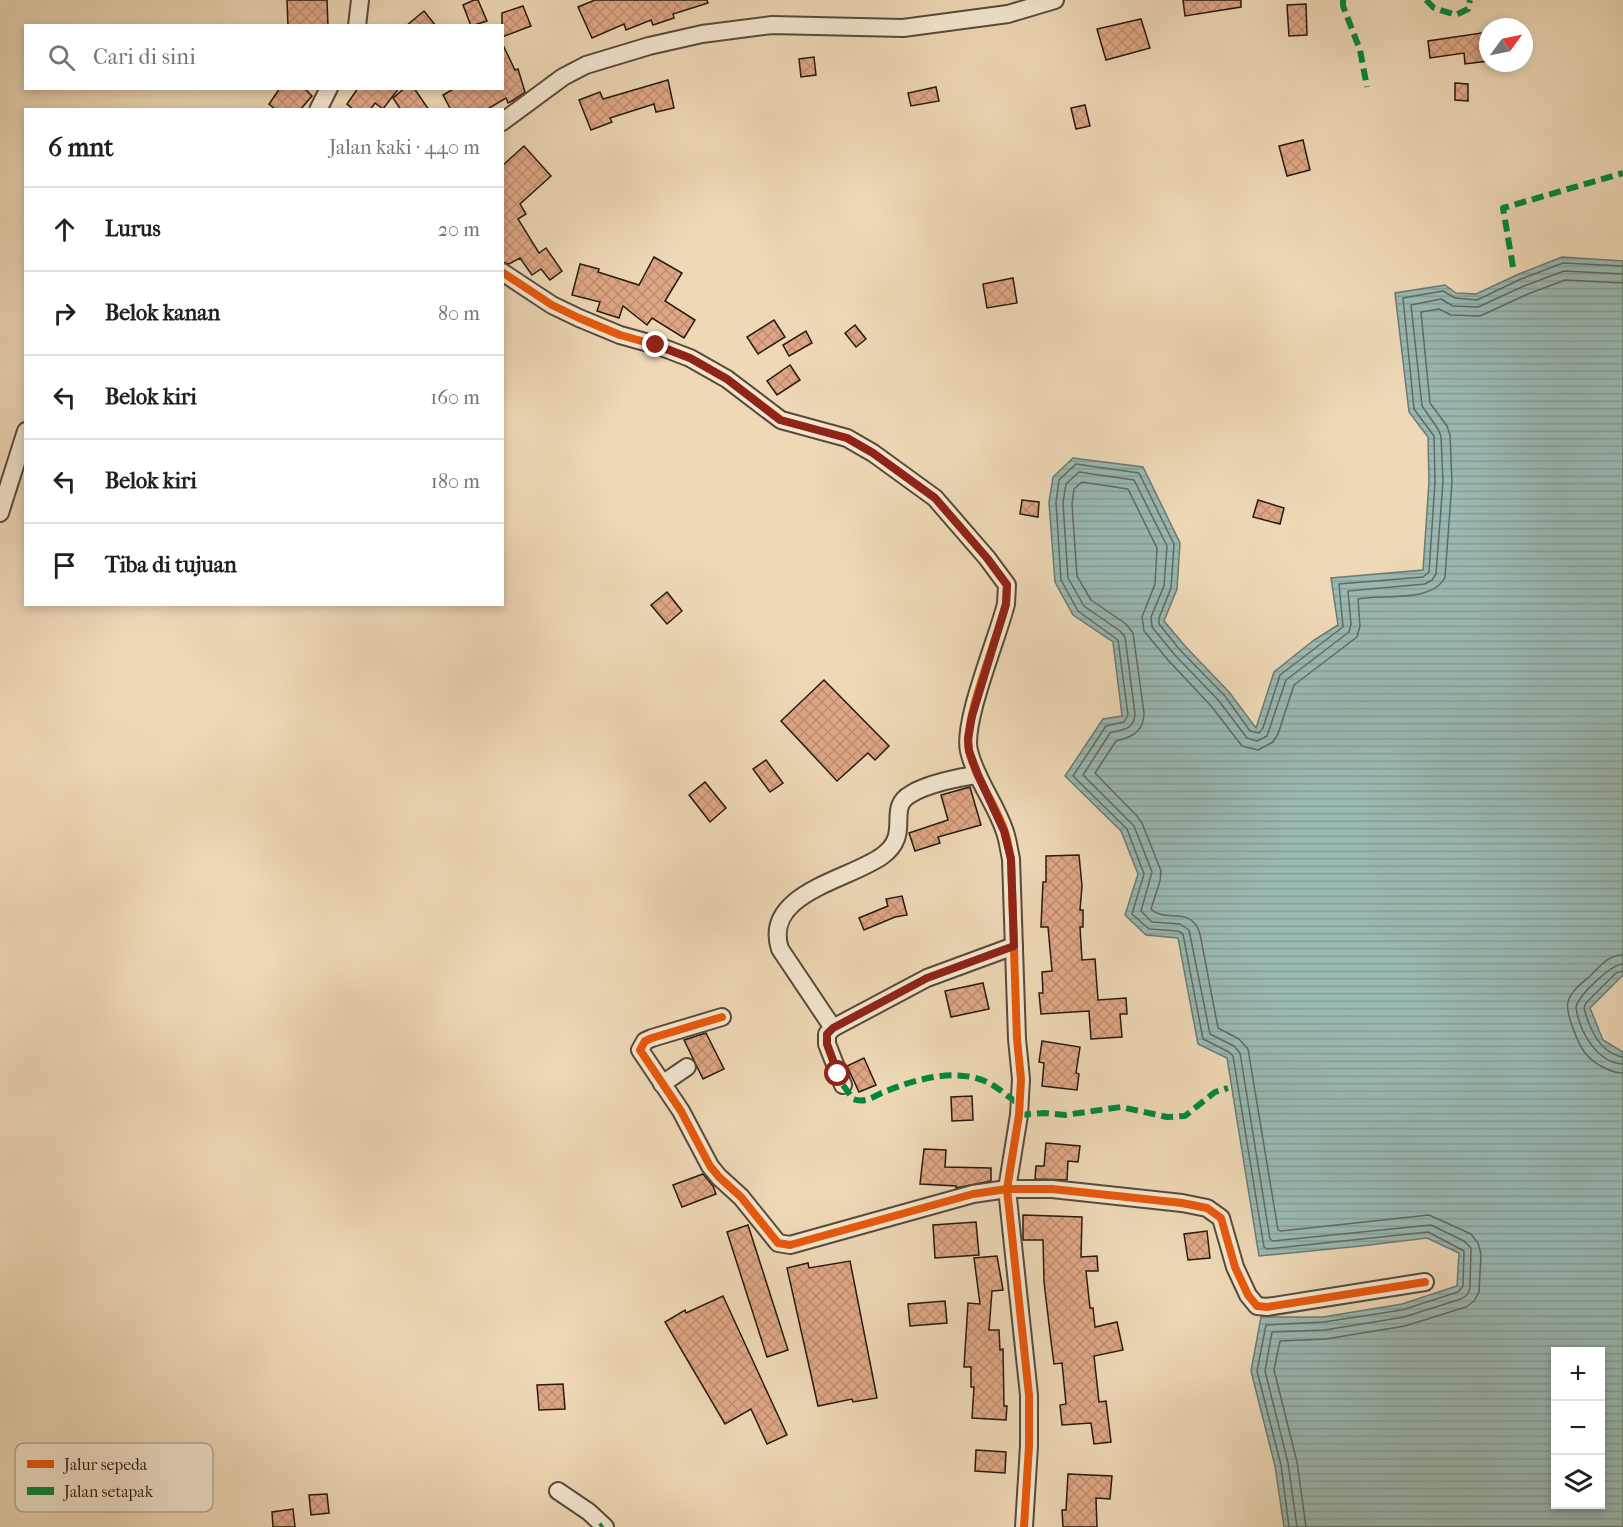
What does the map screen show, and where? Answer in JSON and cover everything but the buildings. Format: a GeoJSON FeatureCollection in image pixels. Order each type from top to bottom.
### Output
{"type":"FeatureCollection","features":[{"type":"Feature","properties":{"kind":"street"},"geometry":{"type":"LineString","coordinates":[[357,24],[360,0]]}},
{"type":"Feature","properties":{"kind":"street"},"geometry":{"type":"LineString","coordinates":[[504,121],[563,77],[586,65],[638,49],[702,34],[772,25],[903,28],[1008,14],[1055,0]]}},
{"type":"Feature","properties":{"kind":"street"},"geometry":{"type":"LineString","coordinates":[[319,108],[328,90]]}},
{"type":"Feature","properties":{"kind":"street"},"geometry":{"type":"LineString","coordinates":[[504,273],[552,305],[579,318],[620,335],[690,358],[727,379],[780,420],[847,438],[873,453],[935,498],[987,558],[1007,585],[1006,604],[972,716],[968,739],[969,751],[1004,831],[1009,850],[1017,1039],[1021,1079],[1019,1115],[1007,1189],[1029,1395],[1027,1503],[1024,1527]]}},
{"type":"Feature","properties":{"kind":"street"},"geometry":{"type":"LineString","coordinates":[[0,513],[24,437]]}},
{"type":"Feature","properties":{"kind":"street"},"geometry":{"type":"LineString","coordinates":[[833,1028],[780,949],[776,937],[778,922],[783,913],[794,903],[820,887],[882,856],[895,844],[899,831],[898,811],[901,801],[912,793],[956,778],[978,775]]}},
{"type":"Feature","properties":{"kind":"street"},"geometry":{"type":"LineString","coordinates":[[843,1085],[827,1044],[827,1034],[833,1028],[927,978],[1014,946]]}},
{"type":"Feature","properties":{"kind":"street"},"geometry":{"type":"LineString","coordinates":[[722,1017],[645,1041],[640,1050],[681,1111],[710,1166],[741,1197],[778,1243],[790,1245],[973,1194],[1007,1189],[1052,1189],[1114,1194],[1207,1208],[1221,1218],[1235,1267],[1248,1295],[1257,1306],[1268,1307],[1425,1282]]}},
{"type":"Feature","properties":{"kind":"street"},"geometry":{"type":"LineString","coordinates":[[662,1084],[687,1067]]}},
{"type":"Feature","properties":{"kind":"street"},"geometry":{"type":"LineString","coordinates":[[558,1491],[589,1512],[605,1527]]}},
{"type":"Feature","properties":{"kind":"water"},"geometry":{"type":"Polygon","coordinates":[[[1562,257],[1623,261],[1623,975],[1590,1008],[1603,1040],[1623,1052],[1623,1527],[1284,1527],[1275,1466],[1251,1371],[1261,1317],[1323,1317],[1402,1304],[1457,1286],[1459,1253],[1427,1238],[1259,1256],[1227,1058],[1198,1044],[1178,938],[1146,935],[1125,915],[1138,874],[1121,831],[1065,776],[1103,719],[1122,716],[1113,642],[1073,615],[1055,582],[1049,502],[1053,477],[1073,458],[1143,467],[1180,543],[1177,589],[1164,621],[1229,692],[1256,728],[1274,672],[1314,640],[1338,625],[1331,578],[1423,570],[1429,482],[1428,437],[1409,412],[1395,293],[1445,285],[1456,293],[1476,294],[1562,257]]]}},
{"type":"Feature","properties":{"kind":"marked path"},"geometry":{"type":"LineString","coordinates":[[1343,0],[1343,6],[1360,50],[1367,87]]}},
{"type":"Feature","properties":{"kind":"marked path"},"geometry":{"type":"LineString","coordinates":[[1426,0],[1434,8],[1456,15],[1468,9],[1470,0]]}},
{"type":"Feature","properties":{"kind":"marked path"},"geometry":{"type":"LineString","coordinates":[[1513,267],[1503,208],[1623,173]]}},
{"type":"Feature","properties":{"kind":"marked path"},"geometry":{"type":"LineString","coordinates":[[843,1085],[853,1099],[862,1101],[923,1079],[950,1075],[964,1076],[989,1083],[1020,1105]]}},
{"type":"Feature","properties":{"kind":"marked path"},"geometry":{"type":"LineString","coordinates":[[1019,1115],[1044,1113],[1065,1115],[1121,1107],[1167,1117],[1185,1116],[1215,1092],[1228,1088]]}},
{"type":"Feature","properties":{"kind":"cycle path"},"geometry":{"type":"LineString","coordinates":[[504,273],[552,305],[579,318],[620,335],[690,358],[727,379],[781,420],[847,438],[873,453],[935,498],[987,558],[1007,585],[1006,604],[976,700],[968,738],[972,762],[1001,822],[1011,859],[1017,1039],[1021,1079],[1019,1115],[1007,1189],[1029,1395],[1029,1446],[1024,1527]]}},
{"type":"Feature","properties":{"kind":"cycle path"},"geometry":{"type":"LineString","coordinates":[[722,1017],[652,1038],[645,1041],[640,1050],[681,1111],[710,1166],[741,1197],[778,1243],[790,1245],[973,1194],[1007,1189],[1052,1189],[1182,1203],[1207,1208],[1221,1218],[1235,1267],[1248,1295],[1257,1306],[1267,1307],[1425,1282]]}},
{"type":"Feature","properties":{"kind":"route"},"geometry":{"type":"LineString","coordinates":[[656,345],[690,358],[727,379],[780,420],[847,438],[873,453],[935,498],[987,558],[1007,585],[1003,616],[972,716],[968,739],[969,751],[1004,831],[1011,859],[1014,946],[927,978],[833,1028],[827,1034],[827,1044],[838,1074]]}}]}
